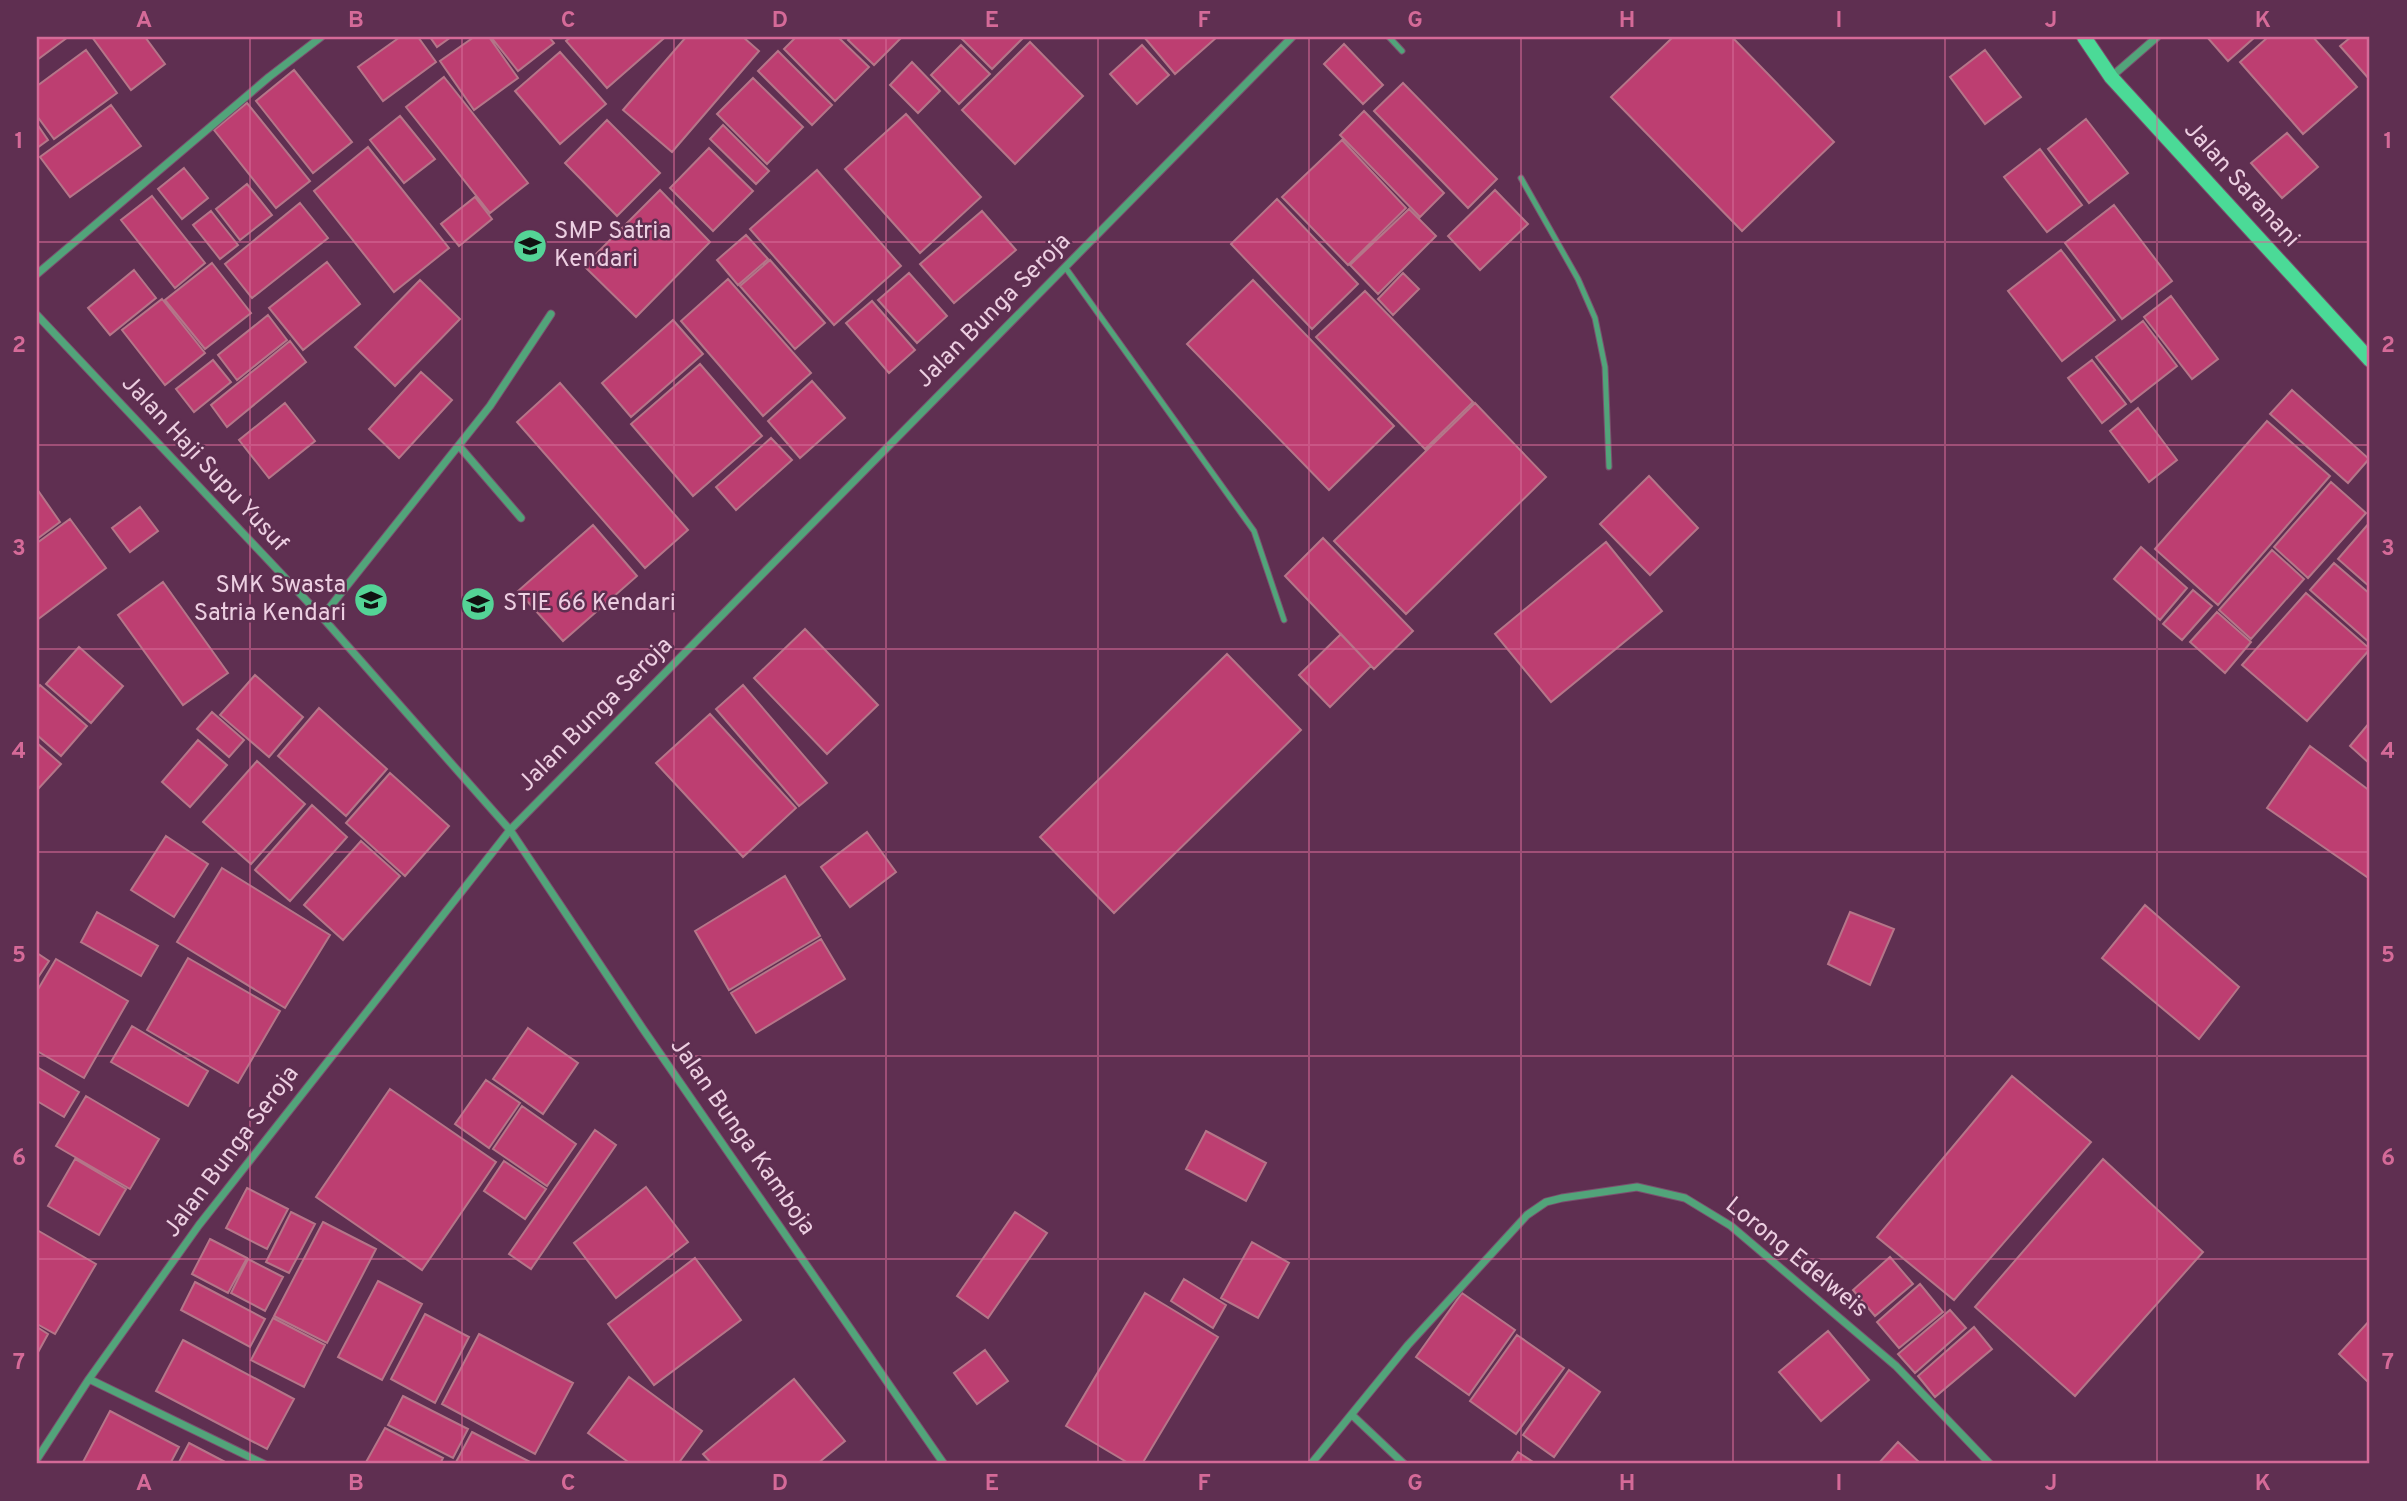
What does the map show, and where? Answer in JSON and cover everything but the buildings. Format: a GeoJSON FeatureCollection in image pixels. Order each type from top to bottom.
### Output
{"type":"FeatureCollection","features":[{"type":"Feature","properties":{"kind":"street"},"geometry":{"type":"LineString","coordinates":[[37,274],[269,76],[321,37]]}},
{"type":"Feature","properties":{"kind":"street","name":"Jalan Bunga Seroja"},"geometry":{"type":"LineString","coordinates":[[37,1459],[89,1379],[199,1226],[510,830],[1292,37]]}},
{"type":"Feature","properties":{"kind":"street","name":"Jalan Saranani"},"geometry":{"type":"LineString","coordinates":[[2084,37],[2111,77],[2370,360]]}},
{"type":"Feature","properties":{"kind":"street"},"geometry":{"type":"LineString","coordinates":[[2111,77],[2157,37]]}},
{"type":"Feature","properties":{"kind":"street"},"geometry":{"type":"LineString","coordinates":[[322,617],[490,406],[551,314]]}},
{"type":"Feature","properties":{"kind":"street","name":"Jalan Haji Supu Yusuf"},"geometry":{"type":"LineString","coordinates":[[37,315],[322,617],[510,830]]}},
{"type":"Feature","properties":{"kind":"street"},"geometry":{"type":"LineString","coordinates":[[459,446],[521,518]]}},
{"type":"Feature","properties":{"kind":"street","name":"Jalan Bunga Kamboja"},"geometry":{"type":"LineString","coordinates":[[510,830],[643,1029],[944,1464]]}},
{"type":"Feature","properties":{"kind":"street","name":"Lorong Edelweis"},"geometry":{"type":"LineString","coordinates":[[1311,1464],[1417,1335],[1527,1215],[1546,1202],[1637,1187],[1685,1198],[1731,1226],[1896,1366],[1990,1464]]}},
{"type":"Feature","properties":{"kind":"street"},"geometry":{"type":"LineString","coordinates":[[89,1379],[264,1464]]}},
{"type":"Feature","properties":{"kind":"street"},"geometry":{"type":"LineString","coordinates":[[1352,1415],[1404,1464]]}},
{"type":"Feature","properties":{"kind":"lane"},"geometry":{"type":"LineString","coordinates":[[1389,37],[1402,51]]}},
{"type":"Feature","properties":{"kind":"lane"},"geometry":{"type":"LineString","coordinates":[[1521,178],[1578,279],[1595,318],[1605,367],[1609,467]]}},
{"type":"Feature","properties":{"kind":"lane"},"geometry":{"type":"LineString","coordinates":[[1065,267],[1254,531],[1284,620]]}},
{"type":"Feature","properties":{"kind":"place","name":"SMP Satria Kendari"},"geometry":{"type":"Point","coordinates":[530,246]}},
{"type":"Feature","properties":{"kind":"place","name":"SMK Swasta Satria Kendari"},"geometry":{"type":"Point","coordinates":[371,600]}},
{"type":"Feature","properties":{"kind":"place","name":"STIE 66 Kendari"},"geometry":{"type":"Point","coordinates":[478,604]}}]}
